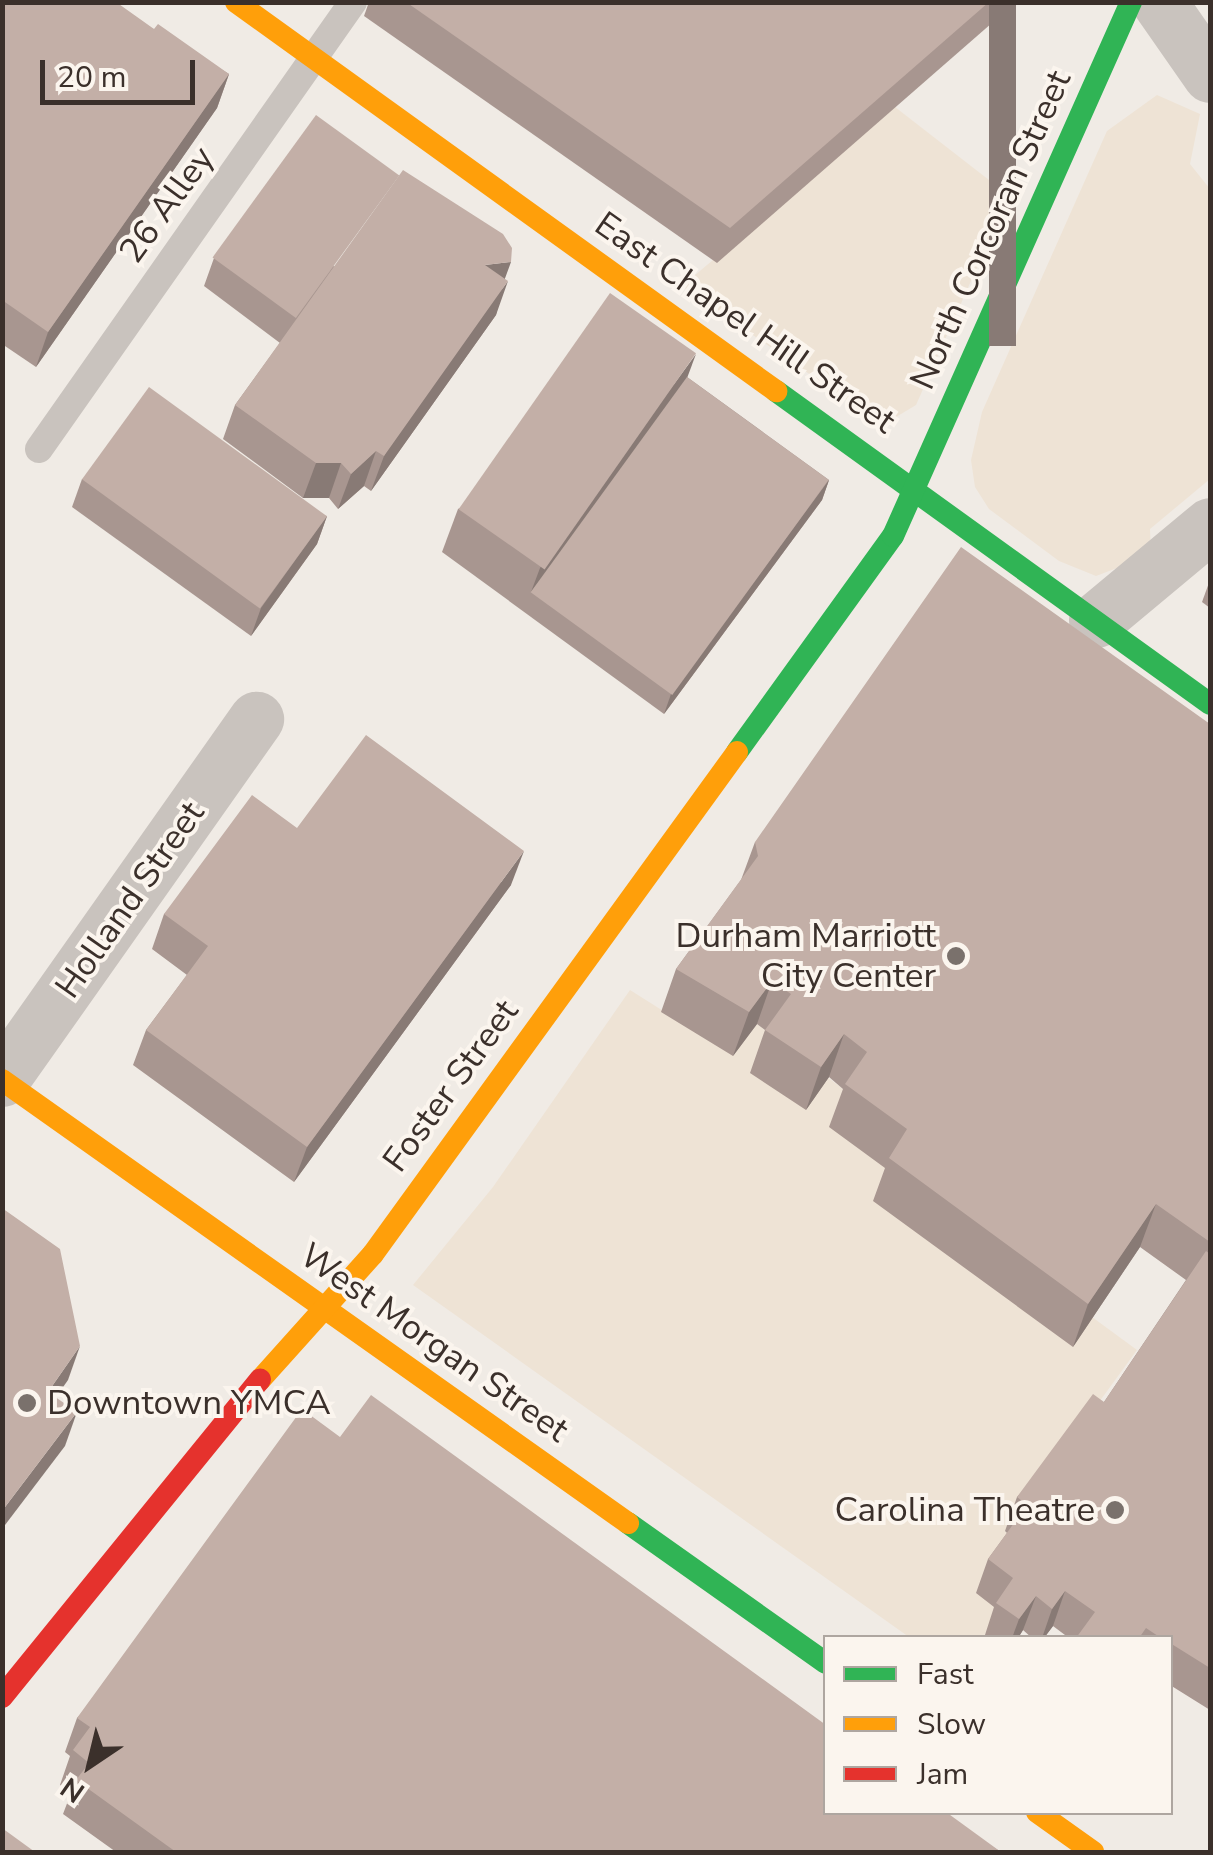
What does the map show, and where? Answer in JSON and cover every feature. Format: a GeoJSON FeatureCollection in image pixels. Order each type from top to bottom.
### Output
{"type":"FeatureCollection","features":[{"type":"Feature","properties":{"kind":"street","name":"East Chapel Hill Street"},"geometry":{"type":"LineString","coordinates":[[236,2],[915,486],[1210,704]]}},
{"type":"Feature","properties":{"kind":"street","name":"North Corcoran Street"},"geometry":{"type":"LineString","coordinates":[[915,486],[1131,2]]}},
{"type":"Feature","properties":{"kind":"street"},"geometry":{"type":"LineString","coordinates":[[1160,2],[1210,76]]}},
{"type":"Feature","properties":{"kind":"street","name":"Foster Street"},"geometry":{"type":"LineString","coordinates":[[2,1697],[213,1432],[373,1254],[893,536],[915,486]]}},
{"type":"Feature","properties":{"kind":"street"},"geometry":{"type":"LineString","coordinates":[[1096,620],[1210,525]]}},
{"type":"Feature","properties":{"kind":"street","name":"Holland Street"},"geometry":{"type":"LineString","coordinates":[[2,1080],[256,719]]}},
{"type":"Feature","properties":{"kind":"street","name":"West Morgan Street"},"geometry":{"type":"LineString","coordinates":[[2,1080],[823,1661]]}},
{"type":"Feature","properties":{"kind":"street"},"geometry":{"type":"LineString","coordinates":[[1040,1815],[1093,1852]]}},
{"type":"Feature","properties":{"kind":"lane","name":"26 Alley"},"geometry":{"type":"LineString","coordinates":[[39,449],[354,2]]}},
{"type":"Feature","properties":{"kind":"shaded area"},"geometry":{"type":"Polygon","coordinates":[[[1157,95],[1200,114],[1190,164],[1210,189],[1210,479],[1150,529],[1151,555],[1096,576],[1059,561],[989,509],[975,487],[971,460],[982,412],[1107,131],[1157,95]]]}},
{"type":"Feature","properties":{"kind":"shaded area"},"geometry":{"type":"Polygon","coordinates":[[[895,107],[998,187],[1006,202],[916,405],[891,420],[876,420],[682,286],[895,107]]]}},
{"type":"Feature","properties":{"kind":"shaded area"},"geometry":{"type":"Polygon","coordinates":[[[630,990],[733,1055],[757,1024],[851,1095],[891,1172],[1072,1346],[1092,1317],[1137,1350],[1005,1531],[1014,1539],[1001,1612],[984,1635],[906,1635],[413,1285],[493,1187],[630,990]]]}},
{"type":"Feature","properties":{"kind":"building"},"geometry":{"type":"Polygon","coordinates":[[[2,2],[116,2],[154,29],[158,24],[229,74],[48,332],[2,300],[2,2]]]}},
{"type":"Feature","properties":{"kind":"building"},"geometry":{"type":"Polygon","coordinates":[[[406,2],[989,2],[730,228],[406,2]]]}},
{"type":"Feature","properties":{"kind":"building"},"geometry":{"type":"Polygon","coordinates":[[[316,115],[399,176],[296,318],[213,257],[316,115]]]}},
{"type":"Feature","properties":{"kind":"building"},"geometry":{"type":"Polygon","coordinates":[[[403,170],[503,234],[512,248],[511,262],[485,265],[508,281],[384,456],[376,451],[351,474],[341,463],[316,463],[235,405],[403,170]]]}},
{"type":"Feature","properties":{"kind":"building"},"geometry":{"type":"Polygon","coordinates":[[[610,293],[696,353],[545,569],[459,509],[610,293]]]}},
{"type":"Feature","properties":{"kind":"building"},"geometry":{"type":"Polygon","coordinates":[[[687,377],[829,480],[672,695],[531,592],[687,377]]]}},
{"type":"Feature","properties":{"kind":"building"},"geometry":{"type":"Polygon","coordinates":[[[149,387],[327,516],[260,609],[82,479],[149,387]]]}},
{"type":"Feature","properties":{"kind":"building","name":"Durham Marriott City Center"},"geometry":{"type":"Polygon","coordinates":[[[961,547],[1210,724],[1210,1242],[1156,1204],[1088,1304],[889,1158],[907,1129],[845,1084],[867,1052],[844,1034],[821,1067],[765,1030],[791,994],[772,981],[749,1012],[676,969],[758,856],[755,842],[961,547]]]}},
{"type":"Feature","properties":{"kind":"building"},"geometry":{"type":"Polygon","coordinates":[[[366,735],[524,851],[307,1147],[146,1030],[208,946],[164,914],[252,795],[297,828],[366,735]]]}},
{"type":"Feature","properties":{"kind":"building","name":"Downtown YMCA"},"geometry":{"type":"Polygon","coordinates":[[[2,1208],[60,1249],[80,1346],[48,1392],[77,1412],[2,1511],[2,1208]]]}},
{"type":"Feature","properties":{"kind":"building","name":"Carolina Theatre"},"geometry":{"type":"Polygon","coordinates":[[[1206,1251],[1210,1254],[1210,1668],[1173,1645],[1173,1635],[1156,1635],[1146,1628],[1141,1635],[1078,1635],[1095,1612],[1065,1591],[1052,1609],[1036,1596],[1019,1619],[996,1603],[1013,1578],[988,1559],[1027,1505],[1017,1497],[1093,1394],[1104,1402],[1206,1251]]]}},
{"type":"Feature","properties":{"kind":"building"},"geometry":{"type":"Polygon","coordinates":[[[371,1395],[823,1723],[823,1815],[950,1815],[1001,1852],[176,1852],[76,1780],[89,1763],[73,1750],[90,1727],[77,1718],[302,1409],[340,1437],[371,1395]]]}},
{"type":"Feature","properties":{"kind":"building"},"geometry":{"type":"Polygon","coordinates":[[[2,1828],[35,1852],[2,1852],[2,1828]]]}},
{"type":"Feature","properties":{"kind":"traffic: fast"},"geometry":{"type":"LineString","coordinates":[[737,752],[893,536],[1131,2]]}},
{"type":"Feature","properties":{"kind":"traffic: fast"},"geometry":{"type":"LineString","coordinates":[[776,391],[1210,704]]}},
{"type":"Feature","properties":{"kind":"traffic: fast"},"geometry":{"type":"LineString","coordinates":[[628,1523],[823,1661]]}},
{"type":"Feature","properties":{"kind":"traffic: slow"},"geometry":{"type":"LineString","coordinates":[[236,2],[776,391]]}},
{"type":"Feature","properties":{"kind":"traffic: slow"},"geometry":{"type":"LineString","coordinates":[[260,1380],[373,1254],[737,752]]}},
{"type":"Feature","properties":{"kind":"traffic: slow"},"geometry":{"type":"LineString","coordinates":[[2,1080],[628,1523]]}},
{"type":"Feature","properties":{"kind":"traffic: slow"},"geometry":{"type":"LineString","coordinates":[[1041,1815],[1093,1852]]}},
{"type":"Feature","properties":{"kind":"traffic: jam"},"geometry":{"type":"LineString","coordinates":[[2,1697],[260,1380]]}},
{"type":"Feature","properties":{"kind":"place","name":"Durham Marriott City Center"},"geometry":{"type":"Point","coordinates":[956,956]}},
{"type":"Feature","properties":{"kind":"place","name":"Downtown YMCA"},"geometry":{"type":"Point","coordinates":[27,1403]}},
{"type":"Feature","properties":{"kind":"place","name":"Carolina Theatre"},"geometry":{"type":"Point","coordinates":[1115,1510]}}]}
